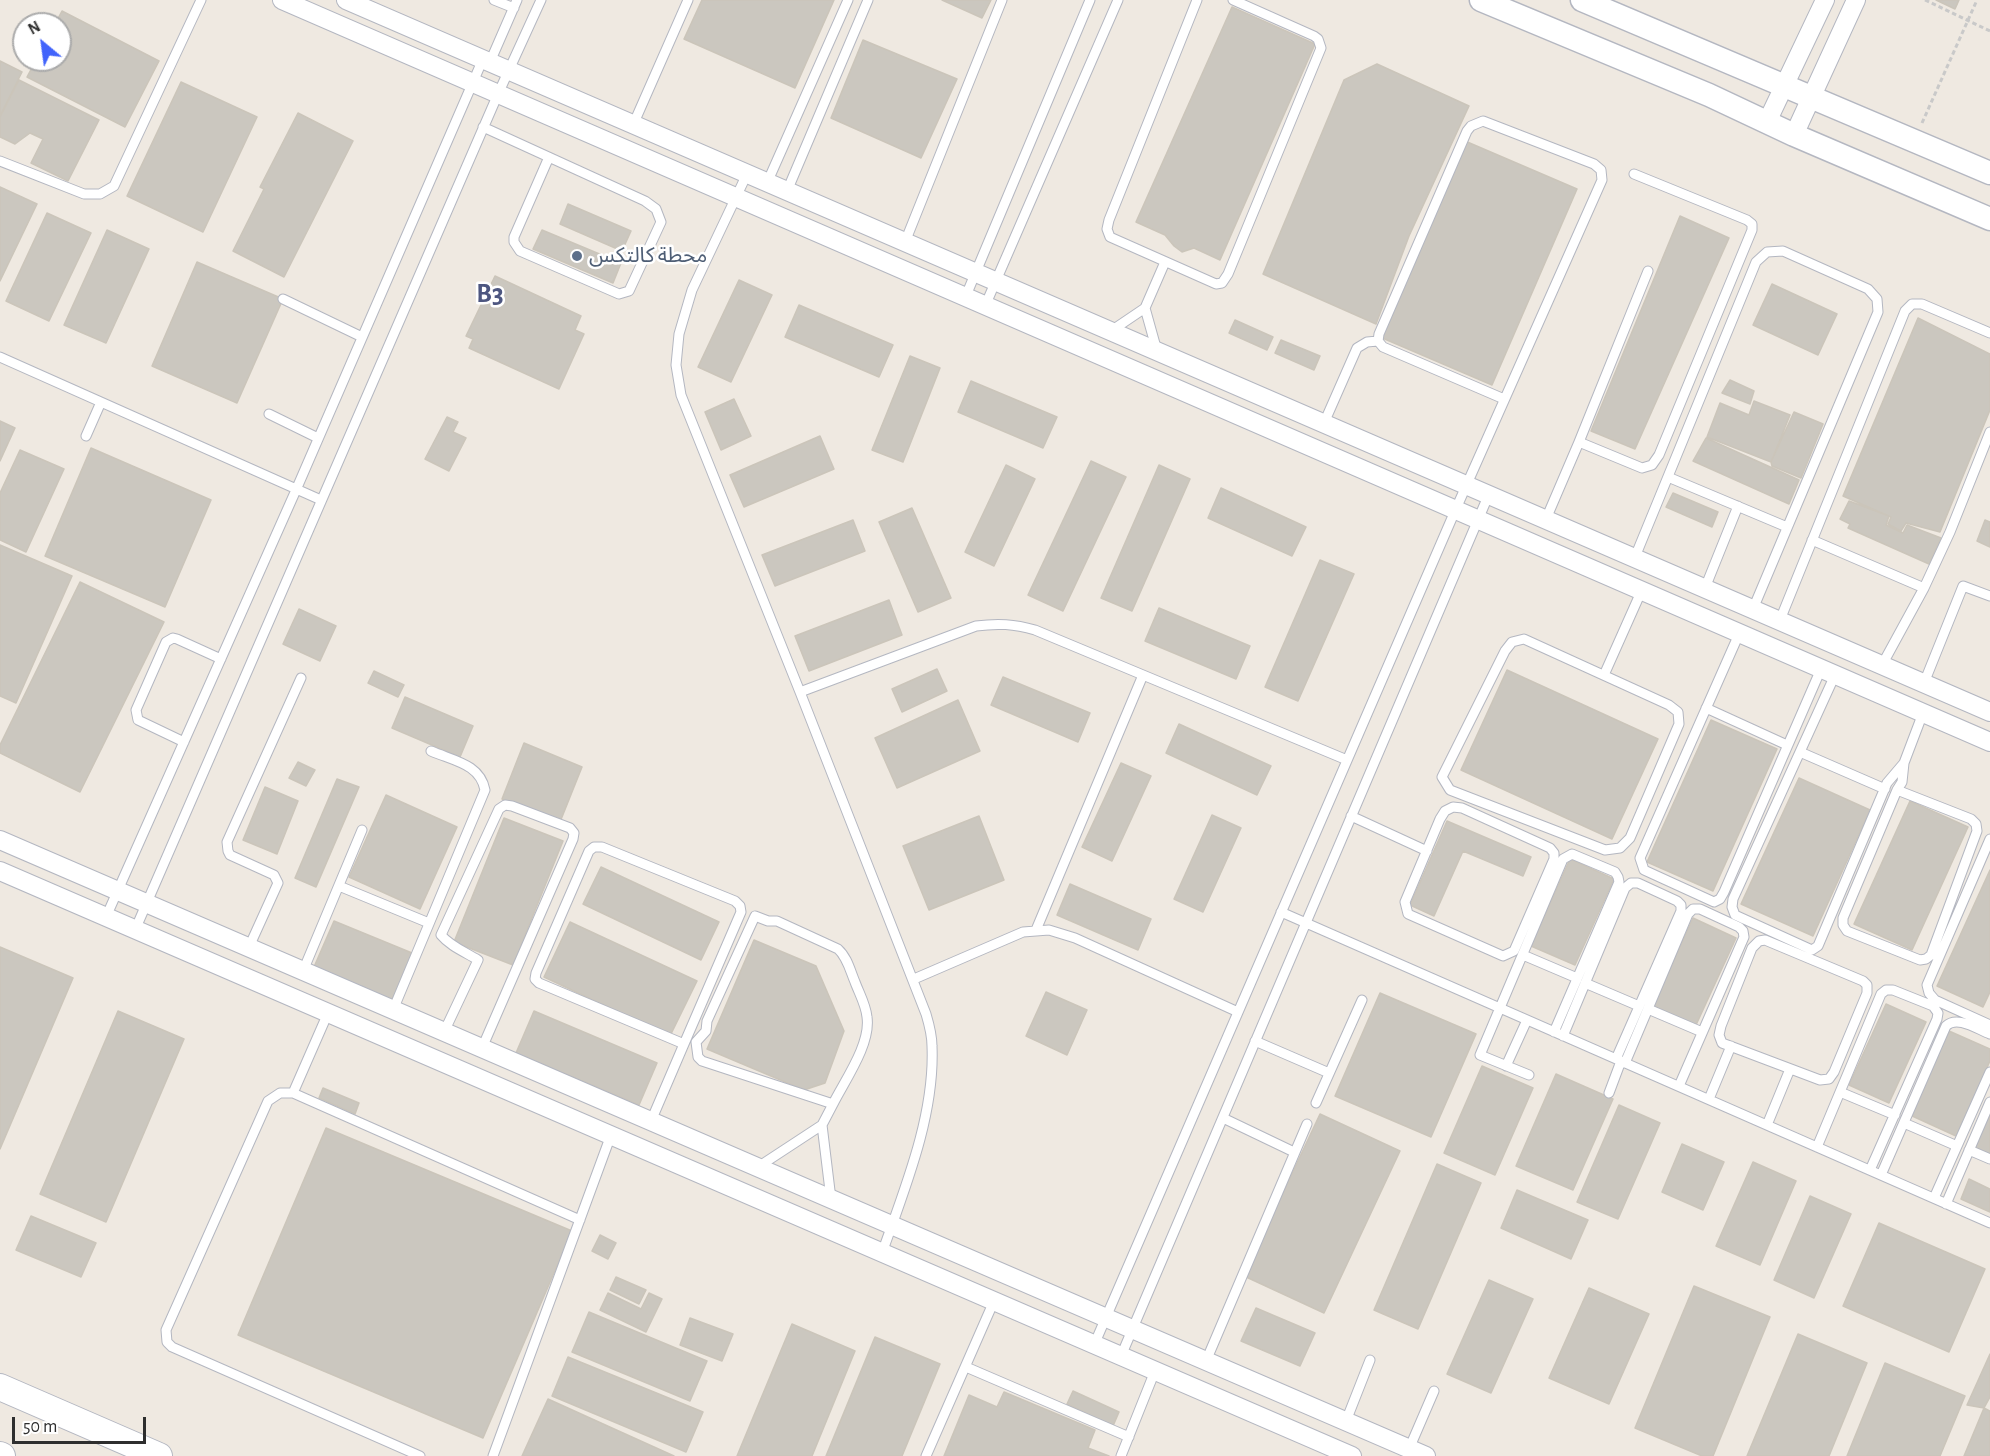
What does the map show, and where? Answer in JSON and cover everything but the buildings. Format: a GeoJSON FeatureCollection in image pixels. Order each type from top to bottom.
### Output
{"type":"FeatureCollection","features":[{"type":"Feature","properties":{"kind":"main road"},"geometry":{"type":"LineString","coordinates":[[0,1387],[126,1450],[159,1456]]}},
{"type":"Feature","properties":{"kind":"street"},"geometry":{"type":"LineString","coordinates":[[282,0],[1990,742]]}},
{"type":"Feature","properties":{"kind":"street"},"geometry":{"type":"LineString","coordinates":[[1481,0],[1709,95],[1794,135],[1990,219]]}},
{"type":"Feature","properties":{"kind":"street"},"geometry":{"type":"LineString","coordinates":[[1582,0],[1990,173]]}},
{"type":"Feature","properties":{"kind":"street"},"geometry":{"type":"LineString","coordinates":[[1767,122],[1824,0]]}},
{"type":"Feature","properties":{"kind":"street"},"geometry":{"type":"LineString","coordinates":[[1794,135],[1856,0]]}},
{"type":"Feature","properties":{"kind":"street"},"geometry":{"type":"LineString","coordinates":[[355,2],[766,183],[1467,484],[1990,712]]}},
{"type":"Feature","properties":{"kind":"street"},"geometry":{"type":"LineString","coordinates":[[1709,95],[1725,60]]}},
{"type":"Feature","properties":{"kind":"street"},"geometry":{"type":"LineString","coordinates":[[0,840],[1426,1456]]}},
{"type":"Feature","properties":{"kind":"street"},"geometry":{"type":"LineString","coordinates":[[0,871],[882,1252],[1342,1454]]}},
{"type":"Feature","properties":{"kind":"lane"},"geometry":{"type":"LineString","coordinates":[[0,161],[84,194],[100,194],[114,186],[201,0]]}},
{"type":"Feature","properties":{"kind":"lane"},"geometry":{"type":"LineString","coordinates":[[106,917],[296,490],[473,83],[487,61],[515,4],[494,0]]}},
{"type":"Feature","properties":{"kind":"lane"},"geometry":{"type":"LineString","coordinates":[[135,930],[483,127],[541,0]]}},
{"type":"Feature","properties":{"kind":"lane"},"geometry":{"type":"LineString","coordinates":[[633,125],[688,0]]}},
{"type":"Feature","properties":{"kind":"lane"},"geometry":{"type":"LineString","coordinates":[[766,183],[848,0]]}},
{"type":"Feature","properties":{"kind":"lane"},"geometry":{"type":"LineString","coordinates":[[787,191],[868,0]]}},
{"type":"Feature","properties":{"kind":"lane"},"geometry":{"type":"LineString","coordinates":[[905,242],[1002,0]]}},
{"type":"Feature","properties":{"kind":"lane"},"geometry":{"type":"LineString","coordinates":[[965,298],[1090,0]]}},
{"type":"Feature","properties":{"kind":"lane"},"geometry":{"type":"LineString","coordinates":[[985,306],[1118,0]]}},
{"type":"Feature","properties":{"kind":"lane"},"geometry":{"type":"LineString","coordinates":[[1197,0],[1107,224],[1110,237],[1216,284],[1226,279],[1322,48],[1314,36],[1233,0]]}},
{"type":"Feature","properties":{"kind":"lane"},"geometry":{"type":"LineString","coordinates":[[1094,1345],[1455,511],[1602,180],[1601,170],[1594,164],[1483,122],[1471,126],[1467,131],[1388,312],[1378,341],[1383,347],[1504,399]]}},
{"type":"Feature","properties":{"kind":"lane"},"geometry":{"type":"LineString","coordinates":[[483,127],[549,157],[645,201],[656,209],[661,222],[630,291],[619,294],[520,251],[516,247],[514,237],[549,157]]}},
{"type":"Feature","properties":{"kind":"lane"},"geometry":{"type":"LineString","coordinates":[[747,174],[692,290],[679,334],[676,365],[681,395],[927,1014],[932,1044],[932,1080],[910,1174],[882,1252]]}},
{"type":"Feature","properties":{"kind":"lane"},"geometry":{"type":"LineString","coordinates":[[1579,442],[1642,468],[1652,465],[1659,455],[1752,230],[1752,224],[1747,220],[1634,174]]}},
{"type":"Feature","properties":{"kind":"lane"},"geometry":{"type":"LineString","coordinates":[[1635,557],[1756,262],[1767,252],[1783,251],[1868,290],[1877,299],[1878,305],[1876,318],[1753,609]]}},
{"type":"Feature","properties":{"kind":"lane"},"geometry":{"type":"LineString","coordinates":[[1111,331],[1144,308],[1165,262]]}},
{"type":"Feature","properties":{"kind":"lane"},"geometry":{"type":"LineString","coordinates":[[1546,519],[1648,271]]}},
{"type":"Feature","properties":{"kind":"lane"},"geometry":{"type":"LineString","coordinates":[[283,298],[362,338]]}},
{"type":"Feature","properties":{"kind":"lane"},"geometry":{"type":"LineString","coordinates":[[1780,620],[1905,310],[1912,304],[1922,304],[1990,333]]}},
{"type":"Feature","properties":{"kind":"lane"},"geometry":{"type":"LineString","coordinates":[[1144,308],[1157,351]]}},
{"type":"Feature","properties":{"kind":"lane"},"geometry":{"type":"LineString","coordinates":[[1324,423],[1357,348],[1367,342],[1378,341]]}},
{"type":"Feature","properties":{"kind":"lane"},"geometry":{"type":"LineString","coordinates":[[0,357],[321,500]]}},
{"type":"Feature","properties":{"kind":"lane"},"geometry":{"type":"LineString","coordinates":[[86,436],[101,402]]}},
{"type":"Feature","properties":{"kind":"lane"},"geometry":{"type":"LineString","coordinates":[[269,414],[318,438]]}},
{"type":"Feature","properties":{"kind":"lane"},"geometry":{"type":"LineString","coordinates":[[1882,665],[1924,588],[1950,532],[1990,432]]}},
{"type":"Feature","properties":{"kind":"lane"},"geometry":{"type":"LineString","coordinates":[[1668,477],[1787,527]]}},
{"type":"Feature","properties":{"kind":"lane"},"geometry":{"type":"LineString","coordinates":[[1121,1356],[1489,494]]}},
{"type":"Feature","properties":{"kind":"lane"},"geometry":{"type":"LineString","coordinates":[[1705,588],[1738,506]]}},
{"type":"Feature","properties":{"kind":"lane"},"geometry":{"type":"LineString","coordinates":[[1812,540],[1924,588]]}},
{"type":"Feature","properties":{"kind":"lane"},"geometry":{"type":"LineString","coordinates":[[1924,683],[1963,586],[1990,596]]}},
{"type":"Feature","properties":{"kind":"lane"},"geometry":{"type":"LineString","coordinates":[[1604,675],[1641,591]]}},
{"type":"Feature","properties":{"kind":"lane"},"geometry":{"type":"LineString","coordinates":[[800,692],[976,626],[996,623],[1016,625],[1035,630],[1347,760]]}},
{"type":"Feature","properties":{"kind":"lane"},"geometry":{"type":"LineString","coordinates":[[1739,634],[1640,862],[1644,870],[1714,902],[1720,899],[1724,892],[1787,745],[1828,672]]}},
{"type":"Feature","properties":{"kind":"lane"},"geometry":{"type":"LineString","coordinates":[[184,742],[136,717],[136,710],[166,642],[169,639],[177,639],[221,659]]}},
{"type":"Feature","properties":{"kind":"lane"},"geometry":{"type":"LineString","coordinates":[[1524,639],[1604,675],[1669,705],[1678,712],[1679,718],[1679,724],[1630,838],[1620,848],[1605,850],[1450,790],[1442,777],[1505,651],[1512,642],[1524,639]]}},
{"type":"Feature","properties":{"kind":"lane"},"geometry":{"type":"LineString","coordinates":[[1828,672],[1800,752],[1734,899],[1732,907],[1735,915],[1812,950],[1818,946],[1885,789],[1892,776],[1904,763]]}},
{"type":"Feature","properties":{"kind":"lane"},"geometry":{"type":"LineString","coordinates":[[1036,930],[1143,675]]}},
{"type":"Feature","properties":{"kind":"lane"},"geometry":{"type":"LineString","coordinates":[[249,947],[278,883],[273,875],[230,855],[227,842],[301,678]]}},
{"type":"Feature","properties":{"kind":"lane"},"geometry":{"type":"LineString","coordinates":[[1706,708],[1787,745]]}},
{"type":"Feature","properties":{"kind":"lane"},"geometry":{"type":"LineString","coordinates":[[1897,790],[1971,819],[1976,824],[1977,831],[1931,954],[1926,959],[1920,960],[1847,930],[1843,925],[1843,918],[1897,790],[1902,782],[1904,763],[1923,713]]}},
{"type":"Feature","properties":{"kind":"lane"},"geometry":{"type":"LineString","coordinates":[[393,1010],[485,790],[483,777],[474,769],[431,752]]}},
{"type":"Feature","properties":{"kind":"lane"},"geometry":{"type":"LineString","coordinates":[[1800,752],[1885,789]]}},
{"type":"Feature","properties":{"kind":"lane"},"geometry":{"type":"LineString","coordinates":[[444,1032],[478,960],[469,953],[448,944],[441,935],[500,809],[506,805],[512,806],[570,828],[574,833],[573,839],[482,1048]]}},
{"type":"Feature","properties":{"kind":"lane"},"geometry":{"type":"LineString","coordinates":[[1453,807],[1462,808],[1552,850],[1554,859],[1511,954],[1503,956],[1408,914],[1405,903],[1427,851],[1445,811],[1453,807]]}},
{"type":"Feature","properties":{"kind":"lane"},"geometry":{"type":"LineString","coordinates":[[1351,816],[1427,851]]}},
{"type":"Feature","properties":{"kind":"lane"},"geometry":{"type":"LineString","coordinates":[[303,970],[362,830]]}},
{"type":"Feature","properties":{"kind":"lane"},"geometry":{"type":"LineString","coordinates":[[1990,839],[1927,985],[1929,993],[1935,1000],[1990,1025]]}},
{"type":"Feature","properties":{"kind":"lane"},"geometry":{"type":"LineString","coordinates":[[651,1121],[741,912],[740,906],[735,901],[602,847],[594,846],[589,851],[535,979],[539,983],[684,1044]]}},
{"type":"Feature","properties":{"kind":"lane"},"geometry":{"type":"LineString","coordinates":[[1528,1075],[1480,1055],[1563,860],[1568,855],[1575,855],[1615,872],[1619,879],[1559,1034]]}},
{"type":"Feature","properties":{"kind":"lane"},"geometry":{"type":"LineString","coordinates":[[1581,981],[1625,888],[1630,883],[1638,883],[1677,901],[1682,908],[1609,1093]]}},
{"type":"Feature","properties":{"kind":"lane"},"geometry":{"type":"LineString","coordinates":[[339,886],[429,923]]}},
{"type":"Feature","properties":{"kind":"lane"},"geometry":{"type":"LineString","coordinates":[[1643,1008],[1688,914],[1693,909],[1700,909],[1739,927],[1744,933],[1678,1086]]}},
{"type":"Feature","properties":{"kind":"lane"},"geometry":{"type":"LineString","coordinates":[[1281,912],[1990,1223]]}},
{"type":"Feature","properties":{"kind":"lane"},"geometry":{"type":"LineString","coordinates":[[758,1167],[822,1125],[833,1104],[864,1043],[868,1026],[865,1008],[844,954],[838,949],[777,921],[768,921],[755,916],[706,1021],[706,1031],[696,1042],[698,1057],[702,1061],[833,1104]]}},
{"type":"Feature","properties":{"kind":"lane"},"geometry":{"type":"LineString","coordinates":[[914,979],[1017,934],[1049,930],[1075,938],[1238,1012]]}},
{"type":"Feature","properties":{"kind":"lane"},"geometry":{"type":"LineString","coordinates":[[1765,940],[1863,981],[1867,985],[1867,993],[1832,1076],[1829,1079],[1820,1080],[1790,1069],[1722,1042],[1720,1031],[1752,948],[1759,941],[1765,940]]}},
{"type":"Feature","properties":{"kind":"lane"},"geometry":{"type":"LineString","coordinates":[[1523,955],[1701,1032]]}},
{"type":"Feature","properties":{"kind":"lane"},"geometry":{"type":"LineString","coordinates":[[1817,1147],[1883,992],[1893,990],[1933,1006],[1938,1013],[1937,1019],[1870,1170]]}},
{"type":"Feature","properties":{"kind":"lane"},"geometry":{"type":"LineString","coordinates":[[1316,1103],[1362,1000]]}},
{"type":"Feature","properties":{"kind":"lane"},"geometry":{"type":"LineString","coordinates":[[293,1093],[328,1013]]}},
{"type":"Feature","properties":{"kind":"lane"},"geometry":{"type":"LineString","coordinates":[[1506,1066],[1527,1020]]}},
{"type":"Feature","properties":{"kind":"lane"},"geometry":{"type":"LineString","coordinates":[[1881,1175],[1948,1023],[1958,1021],[1990,1034]]}},
{"type":"Feature","properties":{"kind":"lane"},"geometry":{"type":"LineString","coordinates":[[1255,1041],[1329,1073]]}},
{"type":"Feature","properties":{"kind":"lane"},"geometry":{"type":"LineString","coordinates":[[1709,1100],[1731,1046]]}},
{"type":"Feature","properties":{"kind":"lane"},"geometry":{"type":"LineString","coordinates":[[1767,1125],[1790,1069]]}},
{"type":"Feature","properties":{"kind":"lane"},"geometry":{"type":"LineString","coordinates":[[1934,1198],[1990,1072]]}},
{"type":"Feature","properties":{"kind":"lane"},"geometry":{"type":"LineString","coordinates":[[1840,1092],[1894,1115]]}},
{"type":"Feature","properties":{"kind":"lane"},"geometry":{"type":"LineString","coordinates":[[420,1456],[172,1347],[167,1342],[166,1330],[268,1101],[280,1093],[293,1093],[580,1220]]}},
{"type":"Feature","properties":{"kind":"lane"},"geometry":{"type":"LineString","coordinates":[[1946,1204],[1990,1102]]}},
{"type":"Feature","properties":{"kind":"lane"},"geometry":{"type":"LineString","coordinates":[[1223,1118],[1294,1152]]}},
{"type":"Feature","properties":{"kind":"lane"},"geometry":{"type":"LineString","coordinates":[[1904,1123],[1957,1146]]}},
{"type":"Feature","properties":{"kind":"lane"},"geometry":{"type":"LineString","coordinates":[[1206,1361],[1307,1124]]}},
{"type":"Feature","properties":{"kind":"lane"},"geometry":{"type":"LineString","coordinates":[[822,1125],[831,1199]]}},
{"type":"Feature","properties":{"kind":"lane"},"geometry":{"type":"LineString","coordinates":[[493,1456],[611,1136]]}},
{"type":"Feature","properties":{"kind":"lane"},"geometry":{"type":"LineString","coordinates":[[1969,1150],[1990,1159]]}},
{"type":"Feature","properties":{"kind":"lane"},"geometry":{"type":"LineString","coordinates":[[926,1456],[994,1301]]}},
{"type":"Feature","properties":{"kind":"lane"},"geometry":{"type":"LineString","coordinates":[[1346,1421],[1370,1360]]}},
{"type":"Feature","properties":{"kind":"lane"},"geometry":{"type":"LineString","coordinates":[[966,1368],[1129,1437]]}},
{"type":"Feature","properties":{"kind":"lane"},"geometry":{"type":"LineString","coordinates":[[1121,1456],[1155,1371]]}},
{"type":"Feature","properties":{"kind":"lane"},"geometry":{"type":"LineString","coordinates":[[1409,1449],[1434,1391]]}},
{"type":"Feature","properties":{"kind":"path"},"geometry":{"type":"LineString","coordinates":[[1925,0],[1990,31]]}},
{"type":"Feature","properties":{"kind":"path"},"geometry":{"type":"LineString","coordinates":[[1914,141],[1977,0]]}},
{"type":"Feature","properties":{"kind":"place","name":"محطة كالتكس"},"geometry":{"type":"Point","coordinates":[577,256]}},
{"type":"Feature","properties":{"kind":"district","name":"B3"},"geometry":{"type":"Point","coordinates":[490,294]}}]}
